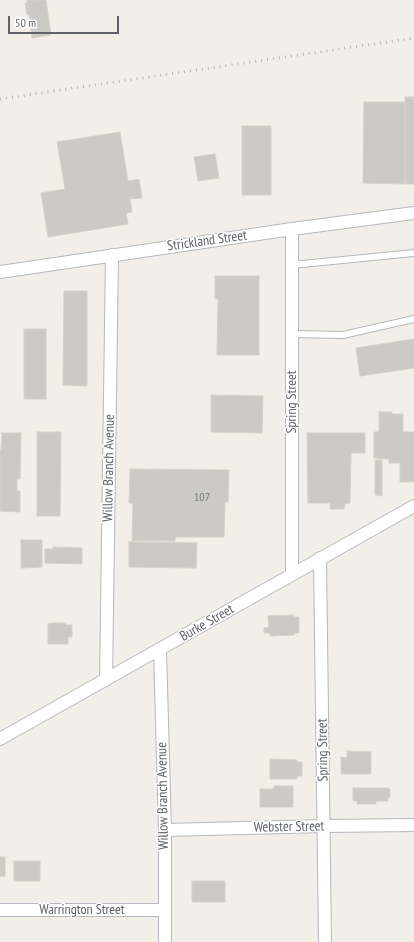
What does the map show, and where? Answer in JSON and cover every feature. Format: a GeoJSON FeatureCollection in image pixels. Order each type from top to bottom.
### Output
{"type":"FeatureCollection","features":[{"type":"Feature","properties":{"kind":"street","name":"Strickland Street"},"geometry":{"type":"LineString","coordinates":[[0,272],[292,229],[414,213]]}},
{"type":"Feature","properties":{"kind":"street","name":"Spring Street"},"geometry":{"type":"LineString","coordinates":[[292,229],[292,574]]}},
{"type":"Feature","properties":{"kind":"street","name":"Willow Branch Avenue"},"geometry":{"type":"LineString","coordinates":[[106,680],[112,255]]}},
{"type":"Feature","properties":{"kind":"street","name":"Burke Street"},"geometry":{"type":"LineString","coordinates":[[0,739],[414,506]]}},
{"type":"Feature","properties":{"kind":"street","name":"Spring Street"},"geometry":{"type":"LineString","coordinates":[[320,558],[325,942]]}},
{"type":"Feature","properties":{"kind":"street","name":"Willow Branch Avenue"},"geometry":{"type":"LineString","coordinates":[[160,650],[165,830],[165,942]]}},
{"type":"Feature","properties":{"kind":"street","name":"Webster Street"},"geometry":{"type":"LineString","coordinates":[[165,830],[324,826],[414,826]]}},
{"type":"Feature","properties":{"kind":"street","name":"Warrington Street"},"geometry":{"type":"LineString","coordinates":[[0,910],[164,910]]}},
{"type":"Feature","properties":{"kind":"lane"},"geometry":{"type":"LineString","coordinates":[[292,265],[414,253]]}},
{"type":"Feature","properties":{"kind":"lane"},"geometry":{"type":"LineString","coordinates":[[292,334],[343,335],[414,320]]}},
{"type":"Feature","properties":{"kind":"building"},"geometry":{"type":"Polygon","coordinates":[[[27,0],[46,0],[51,35],[32,38],[29,15],[27,15],[25,3],[27,3],[27,0]]]}},
{"type":"Feature","properties":{"kind":"building"},"geometry":{"type":"Polygon","coordinates":[[[405,97],[414,97],[414,184],[405,184],[405,97]]]}},
{"type":"Feature","properties":{"kind":"building"},"geometry":{"type":"Polygon","coordinates":[[[364,102],[405,102],[405,184],[363,183],[364,102]]]}},
{"type":"Feature","properties":{"kind":"building"},"geometry":{"type":"Polygon","coordinates":[[[242,126],[271,126],[271,195],[242,195],[242,126]]]}},
{"type":"Feature","properties":{"kind":"building"},"geometry":{"type":"Polygon","coordinates":[[[120,132],[128,181],[139,179],[142,198],[130,199],[132,212],[126,213],[128,224],[48,237],[41,193],[65,189],[57,142],[120,132]]]}},
{"type":"Feature","properties":{"kind":"building"},"geometry":{"type":"Polygon","coordinates":[[[215,154],[219,178],[198,181],[194,157],[215,154]]]}},
{"type":"Feature","properties":{"kind":"building"},"geometry":{"type":"Polygon","coordinates":[[[215,276],[259,276],[259,355],[217,355],[218,299],[215,299],[215,276]]]}},
{"type":"Feature","properties":{"kind":"building"},"geometry":{"type":"Polygon","coordinates":[[[64,291],[87,291],[87,386],[63,385],[64,291]]]}},
{"type":"Feature","properties":{"kind":"building"},"geometry":{"type":"Polygon","coordinates":[[[24,329],[46,329],[46,399],[24,399],[24,329]]]}},
{"type":"Feature","properties":{"kind":"building"},"geometry":{"type":"Polygon","coordinates":[[[414,339],[414,368],[360,376],[356,348],[414,339]]]}},
{"type":"Feature","properties":{"kind":"building"},"geometry":{"type":"Polygon","coordinates":[[[211,395],[263,396],[262,433],[211,432],[211,395]]]}},
{"type":"Feature","properties":{"kind":"building"},"geometry":{"type":"Polygon","coordinates":[[[379,412],[403,414],[403,432],[414,432],[414,482],[400,482],[400,463],[389,463],[389,459],[374,458],[374,432],[379,432],[379,412]]]}},
{"type":"Feature","properties":{"kind":"building"},"geometry":{"type":"Polygon","coordinates":[[[37,432],[61,432],[60,516],[37,516],[37,432]]]}},
{"type":"Feature","properties":{"kind":"building"},"geometry":{"type":"Polygon","coordinates":[[[2,433],[21,433],[20,479],[17,479],[17,491],[20,491],[20,512],[0,511],[0,450],[2,433]]]}},
{"type":"Feature","properties":{"kind":"building"},"geometry":{"type":"Polygon","coordinates":[[[307,433],[365,433],[365,453],[351,453],[350,503],[345,504],[344,509],[330,509],[330,503],[308,503],[307,433]]]}},
{"type":"Feature","properties":{"kind":"building"},"geometry":{"type":"Polygon","coordinates":[[[375,460],[382,460],[382,496],[375,495],[375,460]]]}},
{"type":"Feature","properties":{"kind":"building"},"geometry":{"type":"Polygon","coordinates":[[[130,469],[229,470],[228,502],[225,502],[224,537],[175,537],[175,541],[132,541],[133,504],[129,503],[130,469]]]}},
{"type":"Feature","properties":{"kind":"building"},"geometry":{"type":"Polygon","coordinates":[[[21,540],[42,540],[42,567],[21,568],[21,540]]]}},
{"type":"Feature","properties":{"kind":"building"},"geometry":{"type":"Polygon","coordinates":[[[129,542],[197,543],[196,568],[129,567],[129,542]]]}},
{"type":"Feature","properties":{"kind":"building"},"geometry":{"type":"Polygon","coordinates":[[[53,547],[82,548],[82,564],[45,563],[45,549],[53,549],[53,547]]]}},
{"type":"Feature","properties":{"kind":"building"},"geometry":{"type":"Polygon","coordinates":[[[293,615],[293,617],[299,617],[299,633],[294,633],[294,635],[270,636],[269,633],[264,633],[264,628],[269,627],[268,616],[293,615]]]}},
{"type":"Feature","properties":{"kind":"building"},"geometry":{"type":"Polygon","coordinates":[[[66,623],[65,625],[72,625],[72,637],[68,637],[68,644],[48,644],[48,624],[66,623]]]}},
{"type":"Feature","properties":{"kind":"building"},"geometry":{"type":"Polygon","coordinates":[[[347,751],[371,752],[371,774],[341,774],[341,757],[347,758],[347,751]]]}},
{"type":"Feature","properties":{"kind":"building"},"geometry":{"type":"Polygon","coordinates":[[[270,759],[297,760],[297,762],[302,762],[302,776],[297,776],[297,779],[270,779],[270,759]]]}},
{"type":"Feature","properties":{"kind":"building"},"geometry":{"type":"Polygon","coordinates":[[[274,786],[293,786],[293,807],[260,807],[260,789],[274,789],[274,786]]]}},
{"type":"Feature","properties":{"kind":"building"},"geometry":{"type":"Polygon","coordinates":[[[353,788],[388,788],[390,789],[390,797],[388,797],[388,801],[376,801],[376,804],[357,804],[357,801],[353,801],[353,788]]]}},
{"type":"Feature","properties":{"kind":"building"},"geometry":{"type":"Polygon","coordinates":[[[0,857],[5,857],[5,876],[0,876],[0,857]]]}},
{"type":"Feature","properties":{"kind":"building"},"geometry":{"type":"Polygon","coordinates":[[[14,861],[40,861],[40,881],[14,881],[14,861]]]}},
{"type":"Feature","properties":{"kind":"building"},"geometry":{"type":"Polygon","coordinates":[[[192,881],[225,881],[225,902],[192,902],[192,881]]]}},
{"type":"Feature","properties":{"kind":"railway"},"geometry":{"type":"LineString","coordinates":[[0,99],[414,38]]}}]}
